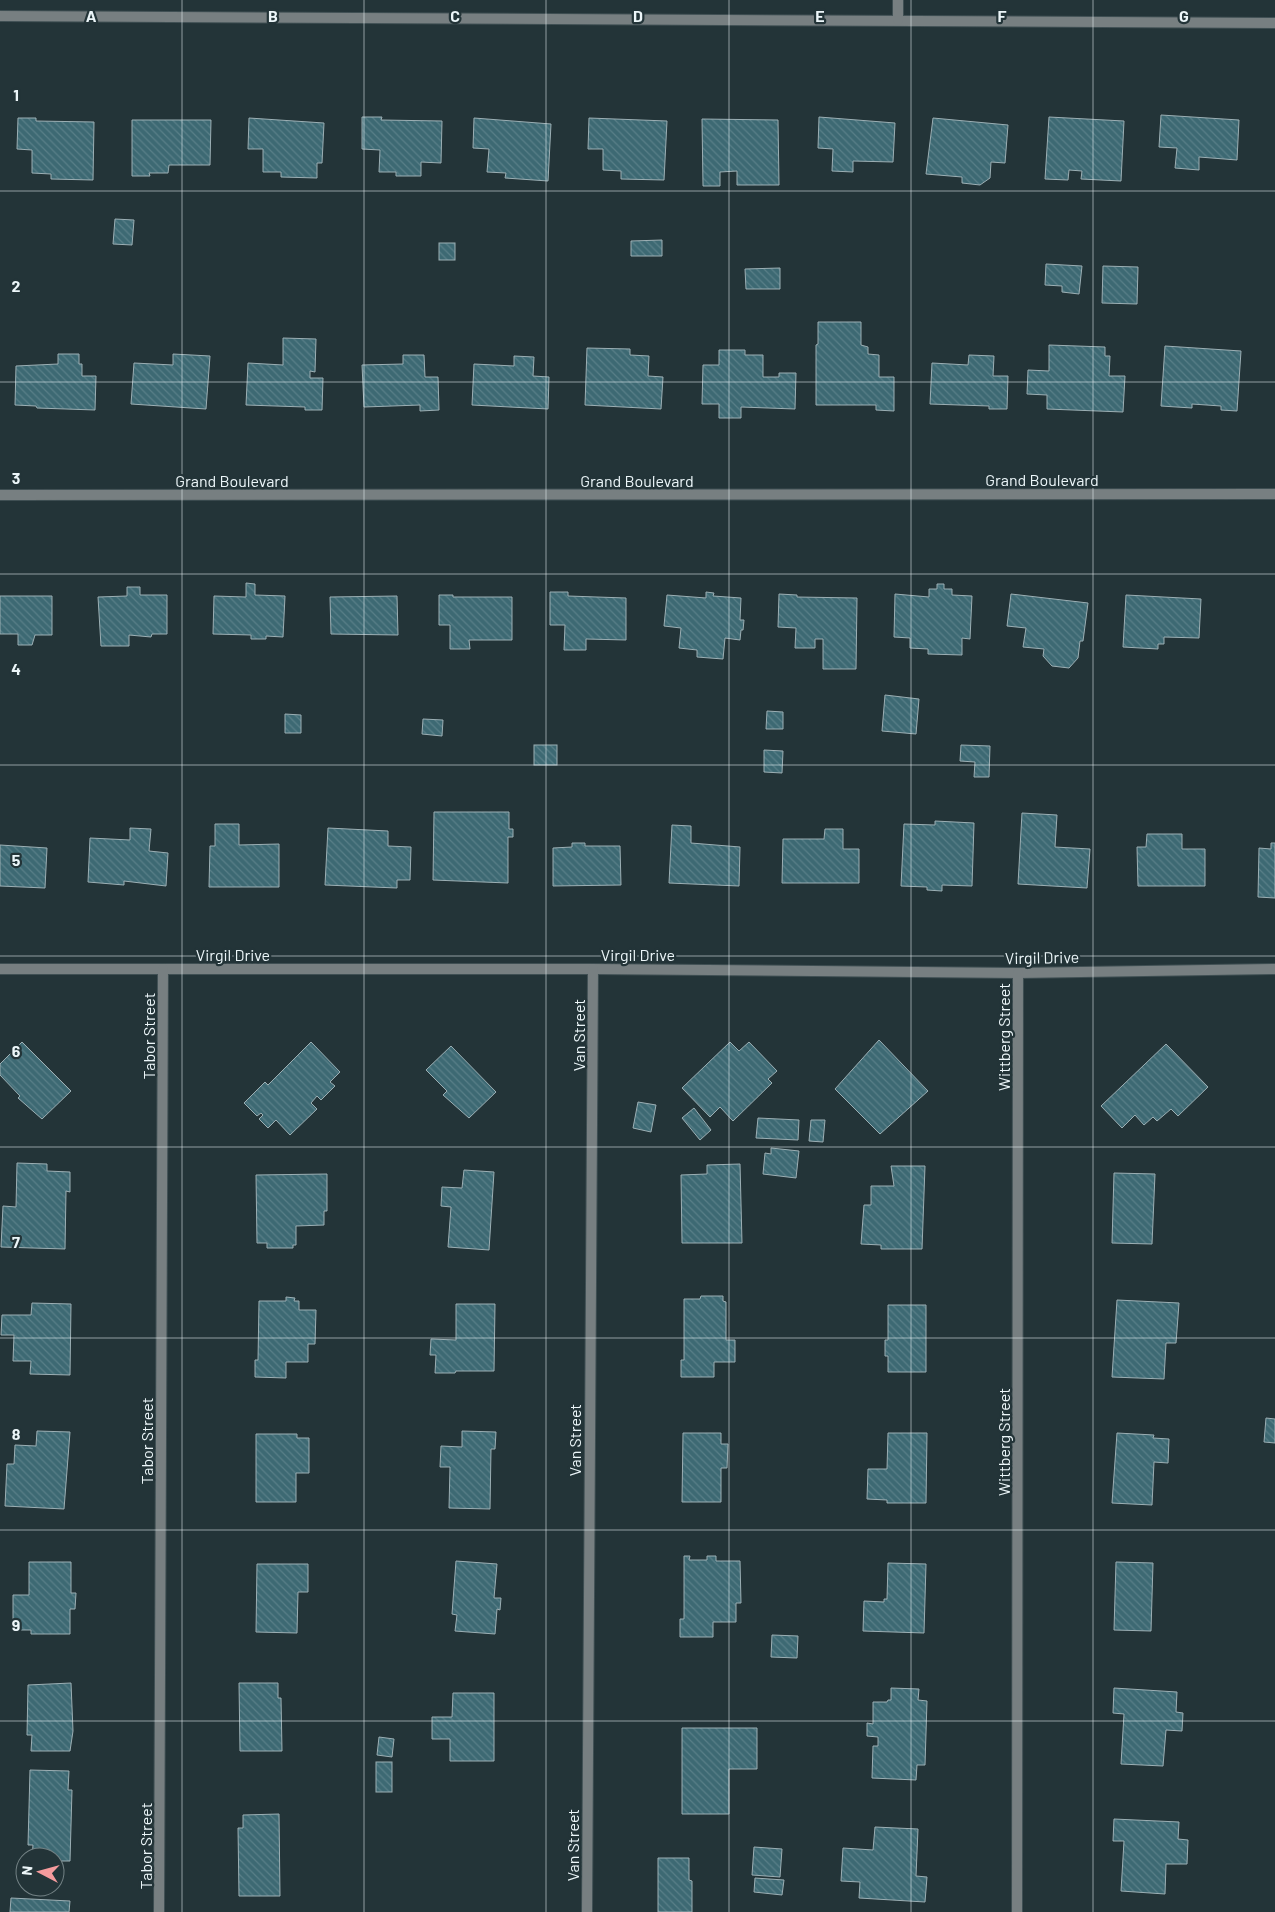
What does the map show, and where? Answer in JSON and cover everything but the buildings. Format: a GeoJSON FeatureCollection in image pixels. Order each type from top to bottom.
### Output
{"type":"FeatureCollection","features":[{"type":"Feature","properties":{"kind":"street"},"geometry":{"type":"LineString","coordinates":[[898,0],[898,20]]}},
{"type":"Feature","properties":{"kind":"street"},"geometry":{"type":"LineString","coordinates":[[0,16],[1275,23]]}},
{"type":"Feature","properties":{"kind":"street","name":"Grand Boulevard"},"geometry":{"type":"LineString","coordinates":[[0,495],[1275,494]]}},
{"type":"Feature","properties":{"kind":"street","name":"Virgil Drive"},"geometry":{"type":"LineString","coordinates":[[0,969],[593,969],[1018,973],[1275,969]]}},
{"type":"Feature","properties":{"kind":"street","name":"Tabor Street"},"geometry":{"type":"LineString","coordinates":[[159,1912],[163,969]]}},
{"type":"Feature","properties":{"kind":"street","name":"Van Street"},"geometry":{"type":"LineString","coordinates":[[587,1912],[593,969]]}},
{"type":"Feature","properties":{"kind":"street","name":"Wittberg Street"},"geometry":{"type":"LineString","coordinates":[[1018,973],[1018,1912]]}}]}
